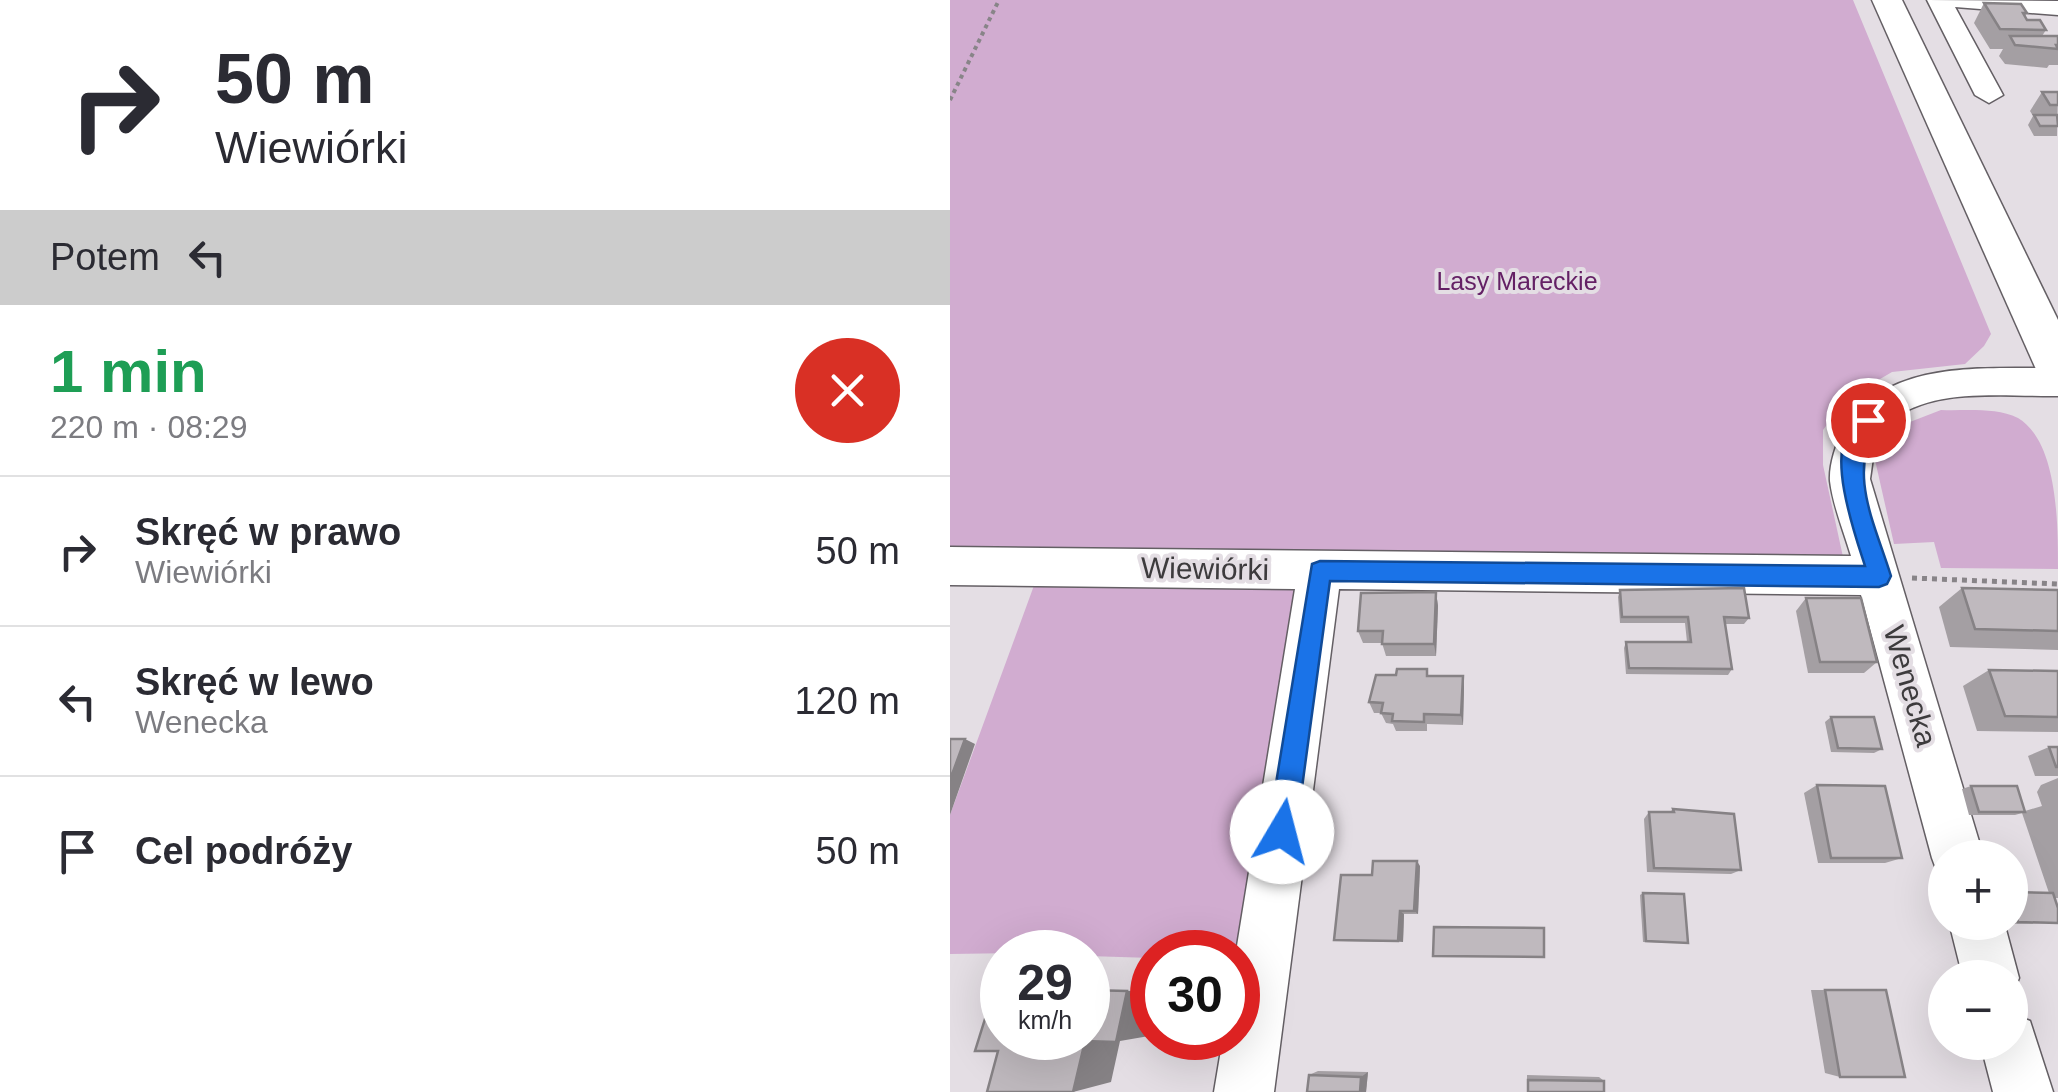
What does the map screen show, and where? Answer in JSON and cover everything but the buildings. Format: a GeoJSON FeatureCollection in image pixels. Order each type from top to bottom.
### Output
{"type":"FeatureCollection","features":[{"type":"Feature","properties":{"kind":"main road"},"geometry":{"type":"LineString","coordinates":[[1886,0],[2058,368]]}},
{"type":"Feature","properties":{"kind":"main road"},"geometry":{"type":"LineString","coordinates":[[1913,0],[2049,263]]}},
{"type":"Feature","properties":{"kind":"street"},"geometry":{"type":"LineString","coordinates":[[1939,0],[1990,95]]}},
{"type":"Feature","properties":{"kind":"street"},"geometry":{"type":"LineString","coordinates":[[1958,0],[2058,8]]}},
{"type":"Feature","properties":{"kind":"street","name":"Wenecka"},"geometry":{"type":"LineString","coordinates":[[1953,840],[1850,479],[1857,434],[1868,420],[1900,396],[1922,388],[2058,382]]}},
{"type":"Feature","properties":{"kind":"street","name":"Wiewiórki"},"geometry":{"type":"LineString","coordinates":[[950,566],[1879,576]]}},
{"type":"Feature","properties":{"kind":"street"},"geometry":{"type":"LineString","coordinates":[[1244,1092],[1320,571]]}},
{"type":"Feature","properties":{"kind":"street"},"geometry":{"type":"LineString","coordinates":[[2014,1060],[2023,1092]]}},
{"type":"Feature","properties":{"kind":"path"},"geometry":{"type":"LineString","coordinates":[[950,100],[999,0]]}},
{"type":"Feature","properties":{"kind":"path"},"geometry":{"type":"LineString","coordinates":[[1879,576],[2058,584]]}},
{"type":"Feature","properties":{"kind":"green space","name":"Lasy Mareckie"},"geometry":{"type":"Polygon","coordinates":[[[950,0],[1853,0],[1991,334],[1965,364],[1892,372],[1846,399],[1823,430],[1823,465],[1845,566],[950,556],[950,0]]]}},
{"type":"Feature","properties":{"kind":"green space"},"geometry":{"type":"Polygon","coordinates":[[[1941,410],[2000,412],[2018,418],[2031,430],[2041,445],[2053,486],[2058,569],[1941,568],[1934,542],[1894,544],[1875,460],[1897,427],[1941,410]]]}},
{"type":"Feature","properties":{"kind":"green space"},"geometry":{"type":"Polygon","coordinates":[[[1036,580],[1304,584],[1242,930],[1130,930],[1130,957],[1110,957],[1110,930],[980,930],[980,954],[950,954],[950,815],[1036,580]]]}},
{"type":"Feature","properties":{"kind":"route"},"geometry":{"type":"LineString","coordinates":[[1282,832],[1320,571],[1879,576],[1850,479],[1850,458],[1857,434],[1868,420]]}}]}
